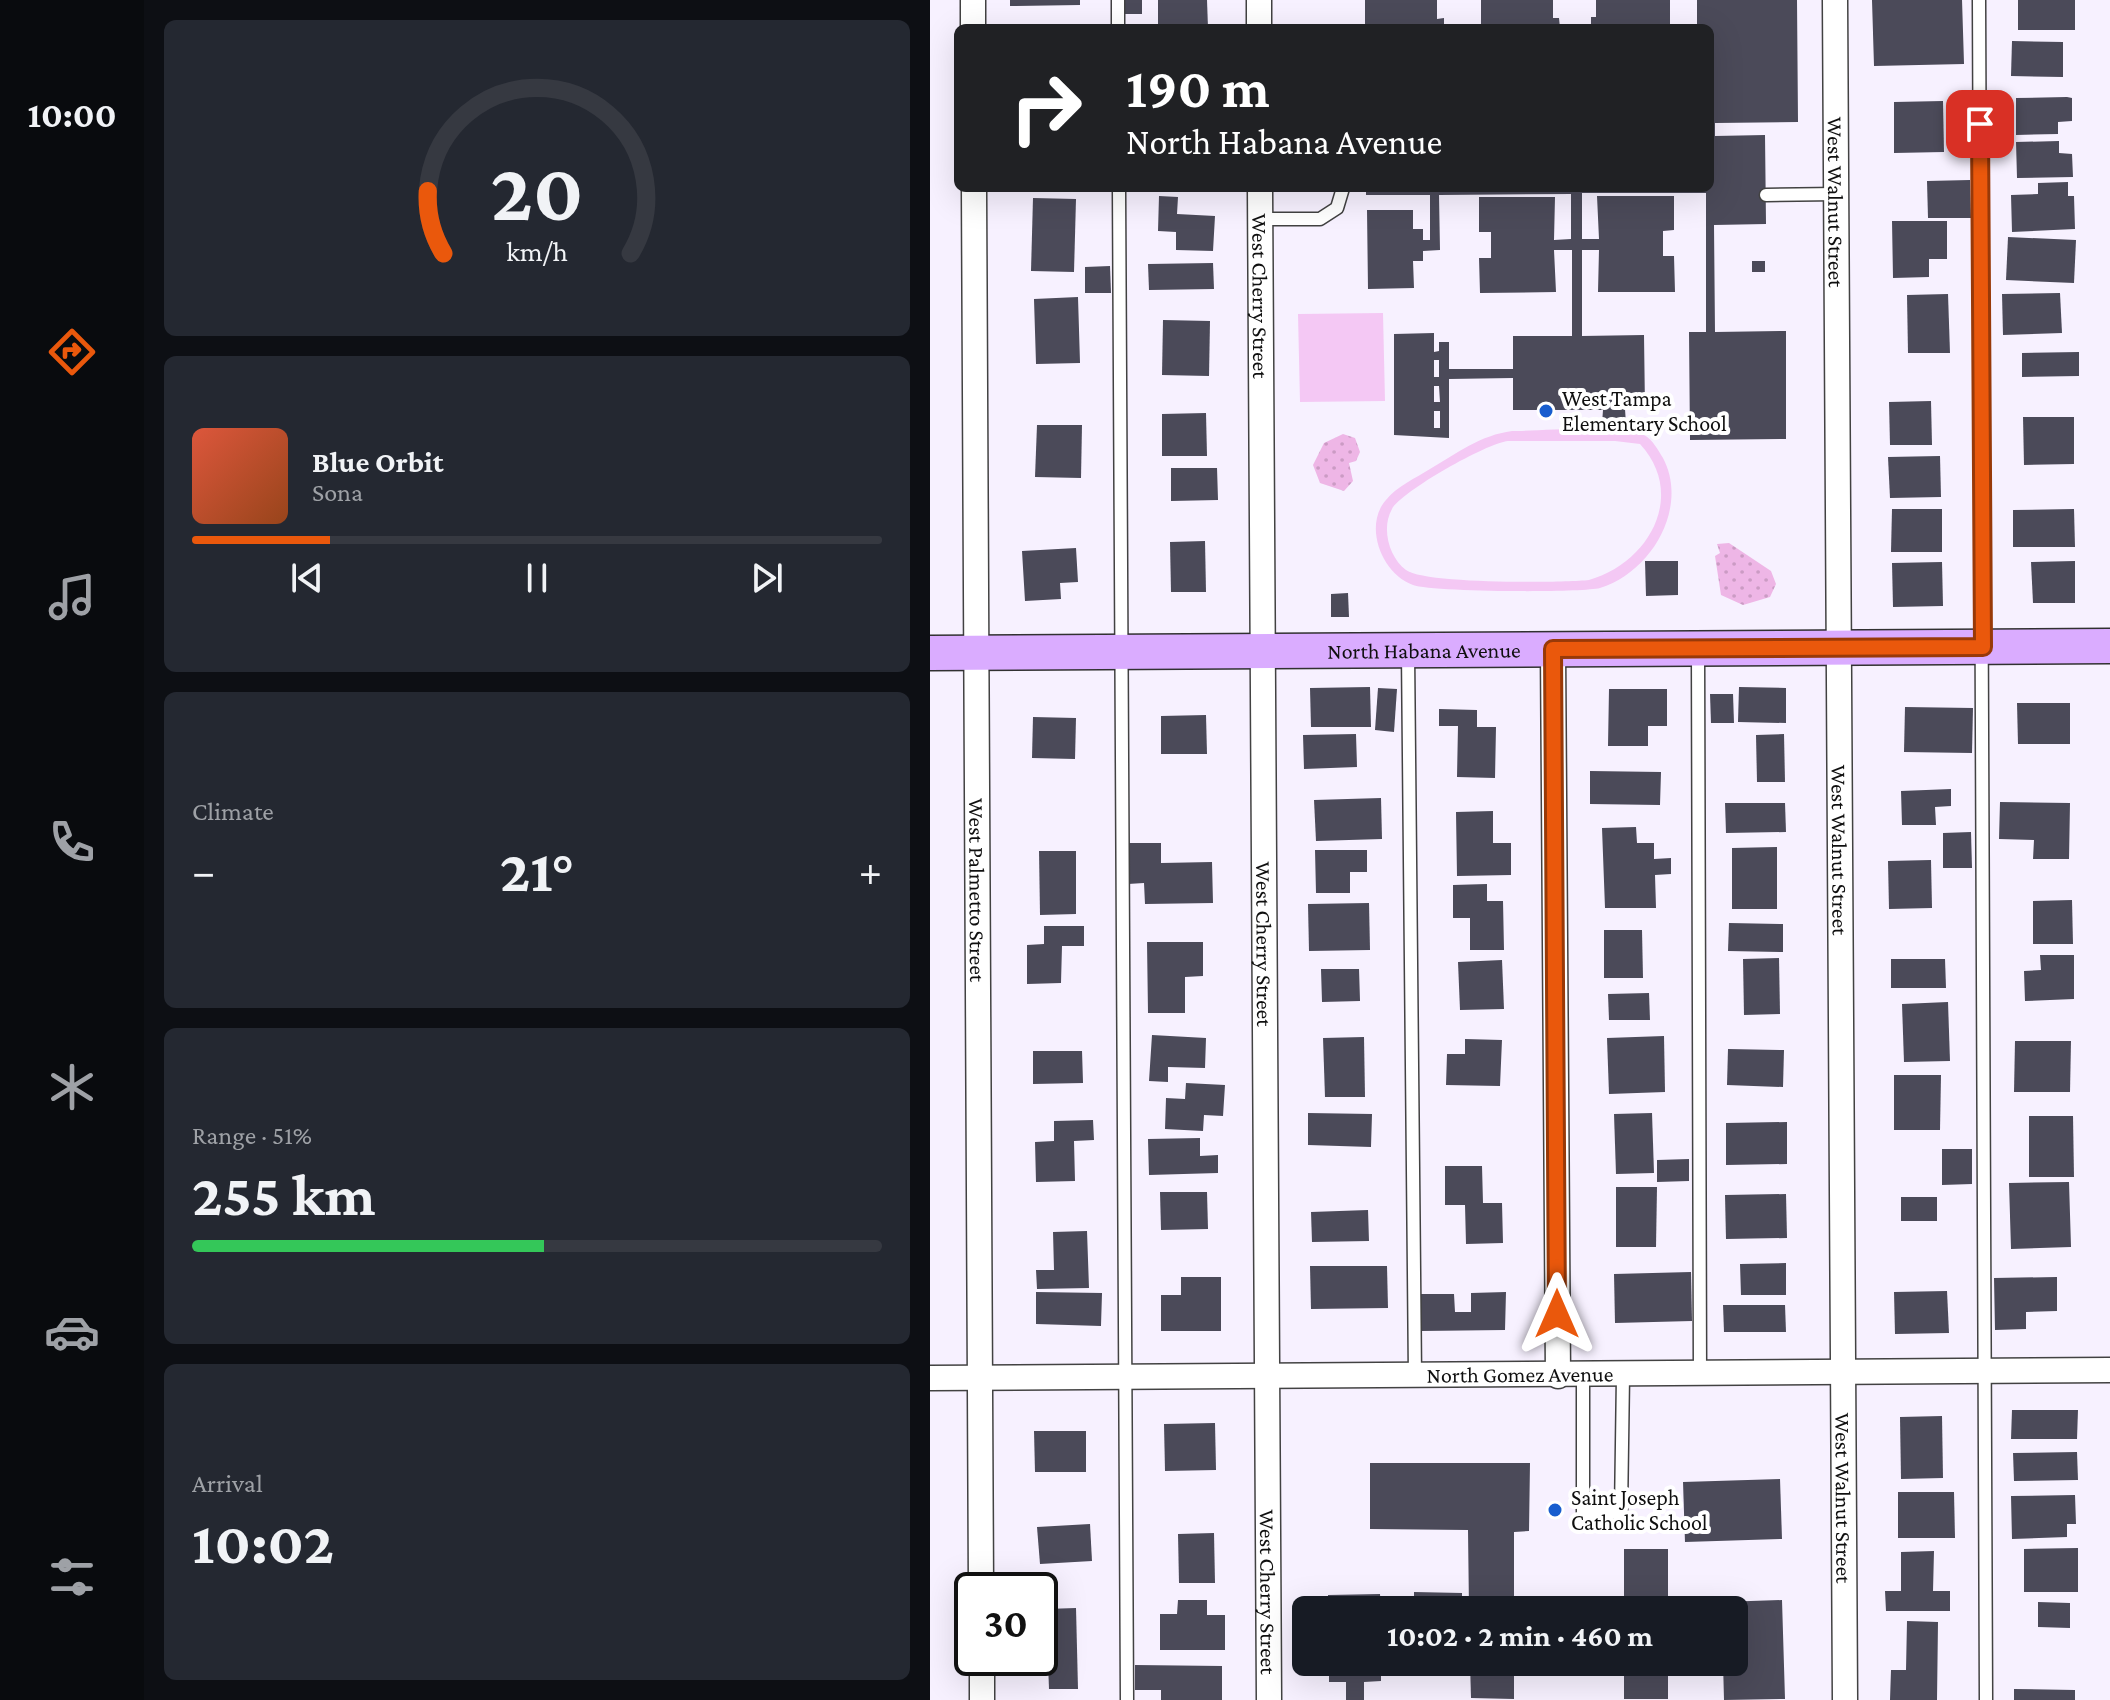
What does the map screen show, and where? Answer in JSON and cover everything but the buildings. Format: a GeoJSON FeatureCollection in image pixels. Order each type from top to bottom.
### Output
{"type":"FeatureCollection","features":[{"type":"Feature","properties":{"kind":"street"},"geometry":{"type":"LineString","coordinates":[[973,0],[973,24]]}},
{"type":"Feature","properties":{"kind":"street"},"geometry":{"type":"LineString","coordinates":[[1259,0],[1259,24]]}},
{"type":"Feature","properties":{"kind":"street","name":"West Walnut Street"},"geometry":{"type":"LineString","coordinates":[[1835,0],[1845,1700]]}},
{"type":"Feature","properties":{"kind":"street","name":"West Palmetto Street"},"geometry":{"type":"LineString","coordinates":[[974,192],[981,1572]]}},
{"type":"Feature","properties":{"kind":"street","name":"West Cherry Street"},"geometry":{"type":"LineString","coordinates":[[1260,192],[1269,1700]]}},
{"type":"Feature","properties":{"kind":"street","name":"North Habana Avenue"},"geometry":{"type":"LineString","coordinates":[[930,653],[2110,646]]}},
{"type":"Feature","properties":{"kind":"street"},"geometry":{"type":"LineString","coordinates":[[1553,649],[1558,1376]]}},
{"type":"Feature","properties":{"kind":"street","name":"North Gomez Avenue"},"geometry":{"type":"LineString","coordinates":[[930,1378],[1623,1376],[2110,1370]]}},
{"type":"Feature","properties":{"kind":"street"},"geometry":{"type":"LineString","coordinates":[[982,1676],[982,1700]]}},
{"type":"Feature","properties":{"kind":"lane"},"geometry":{"type":"LineString","coordinates":[[1118,0],[1118,24]]}},
{"type":"Feature","properties":{"kind":"lane"},"geometry":{"type":"LineString","coordinates":[[1979,0],[1986,1700]]}},
{"type":"Feature","properties":{"kind":"lane"},"geometry":{"type":"LineString","coordinates":[[1119,192],[1127,1700]]}},
{"type":"Feature","properties":{"kind":"lane"},"geometry":{"type":"LineString","coordinates":[[1260,219],[1320,219],[1337,208],[1342,192]]}},
{"type":"Feature","properties":{"kind":"lane"},"geometry":{"type":"LineString","coordinates":[[1766,195],[1837,194]]}},
{"type":"Feature","properties":{"kind":"lane"},"geometry":{"type":"LineString","coordinates":[[1698,648],[1700,1375]]}},
{"type":"Feature","properties":{"kind":"lane"},"geometry":{"type":"LineString","coordinates":[[1408,650],[1415,1376]]}},
{"type":"Feature","properties":{"kind":"lane"},"geometry":{"type":"LineString","coordinates":[[1583,1376],[1583,1512],[1621,1512],[1623,1376]]}},
{"type":"Feature","properties":{"kind":"shaded area"},"geometry":{"type":"Polygon","coordinates":[[[1383,313],[1385,401],[1300,402],[1298,314],[1383,313]]]}},
{"type":"Feature","properties":{"kind":"shaded area"},"geometry":{"type":"Polygon","coordinates":[[[1601,429],[1634,432],[1647,437],[1663,458],[1670,477],[1671,497],[1661,535],[1650,553],[1619,580],[1587,590],[1506,591],[1425,587],[1413,585],[1392,571],[1379,548],[1376,535],[1379,511],[1386,500],[1401,486],[1460,451],[1501,433],[1601,429]],[[1508,441],[1465,459],[1411,491],[1392,509],[1387,533],[1395,558],[1406,570],[1418,575],[1464,580],[1574,581],[1589,580],[1610,571],[1629,559],[1644,543],[1655,525],[1660,505],[1660,484],[1654,464],[1640,444],[1615,441],[1508,441]]]}},
{"type":"Feature","properties":{"kind":"shaded area"},"geometry":{"type":"Polygon","coordinates":[[[1343,434],[1355,438],[1360,452],[1356,461],[1349,463],[1353,481],[1344,491],[1320,483],[1313,465],[1324,443],[1343,434]]]}},
{"type":"Feature","properties":{"kind":"shaded area"},"geometry":{"type":"Polygon","coordinates":[[[1729,543],[1771,571],[1776,584],[1770,597],[1743,605],[1721,595],[1715,556],[1720,553],[1717,544],[1729,543]]]}},
{"type":"Feature","properties":{"kind":"place","name":"West Tampa Elementary School"},"geometry":{"type":"Point","coordinates":[1546,411]}},
{"type":"Feature","properties":{"kind":"place","name":"Saint Joseph Catholic School"},"geometry":{"type":"Point","coordinates":[1555,1510]}},
{"type":"Feature","properties":{"kind":"route"},"geometry":{"type":"LineString","coordinates":[[1557,1314],[1553,649],[1983,647],[1980,124]]}}]}
